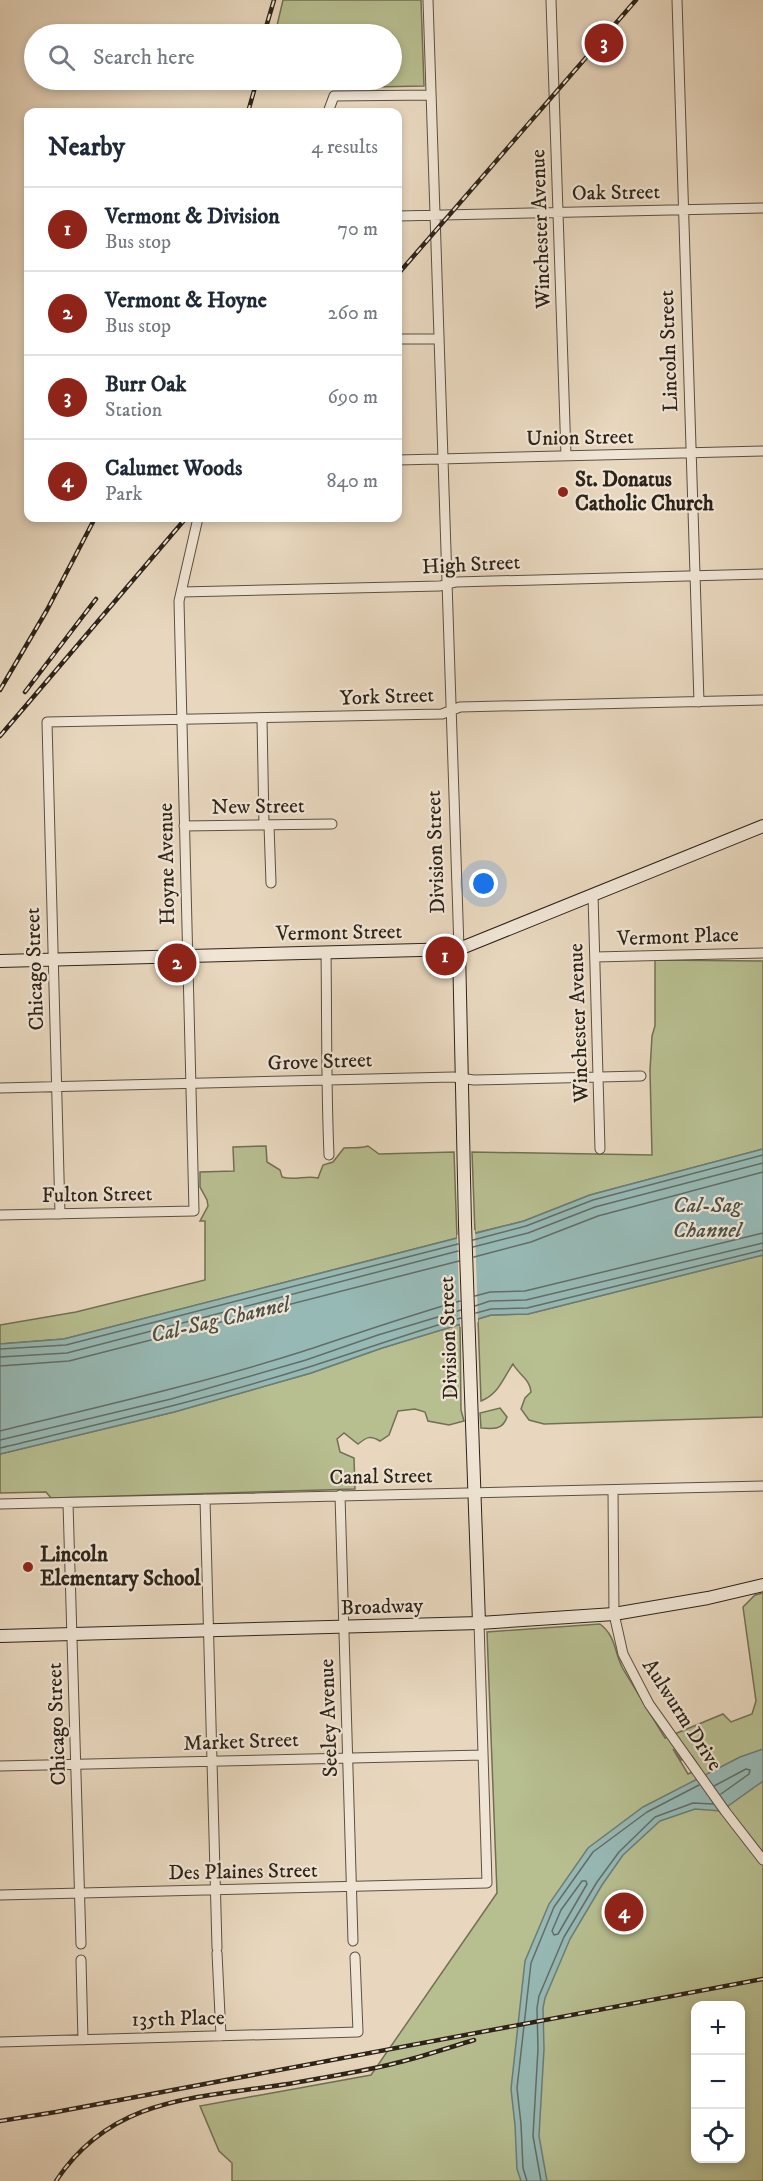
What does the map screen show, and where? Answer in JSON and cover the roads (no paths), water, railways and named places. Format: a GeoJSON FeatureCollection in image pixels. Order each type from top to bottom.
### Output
{"type":"FeatureCollection","features":[{"type":"Feature","properties":{"kind":"street","name":"Division Street"},"geometry":{"type":"LineString","coordinates":[[428,0],[487,1882]]}},
{"type":"Feature","properties":{"kind":"street","name":"Winchester Avenue"},"geometry":{"type":"LineString","coordinates":[[551,0],[566,456]]}},
{"type":"Feature","properties":{"kind":"street","name":"Lincoln Street"},"geometry":{"type":"LineString","coordinates":[[677,0],[699,702]]}},
{"type":"Feature","properties":{"kind":"street"},"geometry":{"type":"LineString","coordinates":[[330,108],[334,96],[431,95]]}},
{"type":"Feature","properties":{"kind":"street","name":"Oak Street"},"geometry":{"type":"LineString","coordinates":[[402,216],[763,208]]}},
{"type":"Feature","properties":{"kind":"street"},"geometry":{"type":"LineString","coordinates":[[402,339],[439,339]]}},
{"type":"Feature","properties":{"kind":"street","name":"Union Street"},"geometry":{"type":"LineString","coordinates":[[402,460],[763,451]]}},
{"type":"Feature","properties":{"kind":"street","name":"Hoyne Avenue"},"geometry":{"type":"LineString","coordinates":[[194,1211],[179,601],[197,522]]}},
{"type":"Feature","properties":{"kind":"street","name":"High Street"},"geometry":{"type":"LineString","coordinates":[[181,592],[435,586],[456,582],[763,574]]}},
{"type":"Feature","properties":{"kind":"street","name":"York Street"},"geometry":{"type":"LineString","coordinates":[[47,722],[442,714],[460,707],[763,700]]}},
{"type":"Feature","properties":{"kind":"street"},"geometry":{"type":"LineString","coordinates":[[262,719],[271,883]]}},
{"type":"Feature","properties":{"kind":"street","name":"Chicago Street"},"geometry":{"type":"LineString","coordinates":[[47,722],[60,1214]]}},
{"type":"Feature","properties":{"kind":"street","name":"New Street"},"geometry":{"type":"LineString","coordinates":[[184,826],[332,824]]}},
{"type":"Feature","properties":{"kind":"street","name":"Vermont Street"},"geometry":{"type":"LineString","coordinates":[[0,961],[459,950],[763,826]]}},
{"type":"Feature","properties":{"kind":"street","name":"Winchester Avenue"},"geometry":{"type":"LineString","coordinates":[[593,895],[600,1149]]}},
{"type":"Feature","properties":{"kind":"street"},"geometry":{"type":"LineString","coordinates":[[326,953],[329,1155]]}},
{"type":"Feature","properties":{"kind":"street","name":"Vermont Place"},"geometry":{"type":"LineString","coordinates":[[595,957],[763,953]]}},
{"type":"Feature","properties":{"kind":"street","name":"Grove Street"},"geometry":{"type":"LineString","coordinates":[[0,1088],[453,1077],[474,1080],[641,1076]]}},
{"type":"Feature","properties":{"kind":"street","name":"Fulton Street"},"geometry":{"type":"LineString","coordinates":[[0,1215],[194,1211]]}},
{"type":"Feature","properties":{"kind":"street","name":"Canal Street"},"geometry":{"type":"LineString","coordinates":[[0,1504],[763,1486]]}},
{"type":"Feature","properties":{"kind":"street","name":"Aulwurm Drive"},"geometry":{"type":"LineString","coordinates":[[613,1490],[614,1614],[623,1654],[638,1686],[725,1811],[763,1860]]}},
{"type":"Feature","properties":{"kind":"street","name":"Seeley Avenue"},"geometry":{"type":"LineString","coordinates":[[340,1495],[353,1941]]}},
{"type":"Feature","properties":{"kind":"street"},"geometry":{"type":"LineString","coordinates":[[205,1499],[221,2037]]}},
{"type":"Feature","properties":{"kind":"street","name":"Chicago Street"},"geometry":{"type":"LineString","coordinates":[[69,1503],[81,1944]]}},
{"type":"Feature","properties":{"kind":"street","name":"Broadway"},"geometry":{"type":"LineString","coordinates":[[0,1635],[479,1623],[614,1614],[708,1598],[763,1585]]}},
{"type":"Feature","properties":{"kind":"street","name":"Market Street"},"geometry":{"type":"LineString","coordinates":[[0,1766],[483,1755]]}},
{"type":"Feature","properties":{"kind":"street","name":"Des Plaines Street"},"geometry":{"type":"LineString","coordinates":[[0,1895],[487,1882]]}},
{"type":"Feature","properties":{"kind":"street","name":"135th Place"},"geometry":{"type":"LineString","coordinates":[[0,2042],[358,2032],[355,1957]]}},
{"type":"Feature","properties":{"kind":"street"},"geometry":{"type":"LineString","coordinates":[[81,1960],[83,2040]]}},
{"type":"Feature","properties":{"kind":"water","name":"Cal-Sag Channel"},"geometry":{"type":"Polygon","coordinates":[[[763,1149],[763,1255],[528,1314],[491,1315],[382,1348],[311,1373],[174,1412],[0,1454],[0,1344],[64,1339],[524,1221],[590,1195],[763,1149]]]}},
{"type":"Feature","properties":{"kind":"water"},"geometry":{"type":"Polygon","coordinates":[[[763,1749],[763,1781],[721,1811],[695,1809],[660,1821],[623,1855],[570,1939],[543,2008],[544,2049],[539,2136],[547,2181],[521,2181],[517,2169],[511,2089],[525,1961],[549,1904],[588,1848],[643,1807],[740,1757],[763,1749]]]}},
{"type":"Feature","properties":{"kind":"railway"},"geometry":{"type":"LineString","coordinates":[[267,24],[274,0]]}},
{"type":"Feature","properties":{"kind":"railway"},"geometry":{"type":"LineString","coordinates":[[402,269],[636,0]]}},
{"type":"Feature","properties":{"kind":"railway"},"geometry":{"type":"LineString","coordinates":[[249,108],[254,90]]}},
{"type":"Feature","properties":{"kind":"railway"},"geometry":{"type":"LineString","coordinates":[[0,690],[47,610],[93,522]]}},
{"type":"Feature","properties":{"kind":"railway"},"geometry":{"type":"LineString","coordinates":[[0,736],[183,522]]}},
{"type":"Feature","properties":{"kind":"railway"},"geometry":{"type":"LineString","coordinates":[[25,692],[96,599]]}},
{"type":"Feature","properties":{"kind":"railway"},"geometry":{"type":"LineString","coordinates":[[0,2121],[763,1979]]}},
{"type":"Feature","properties":{"kind":"railway"},"geometry":{"type":"LineString","coordinates":[[56,2181],[80,2151],[107,2130],[136,2114],[200,2097],[379,2067],[474,2040]]}},
{"type":"Feature","properties":{"kind":"place","name":"Burr Oak"},"geometry":{"type":"Point","coordinates":[604,43]}},
{"type":"Feature","properties":{"kind":"place","name":"St. Donatus Catholic Church"},"geometry":{"type":"Point","coordinates":[563,492]}},
{"type":"Feature","properties":{"kind":"place","name":"Vermont & Division"},"geometry":{"type":"Point","coordinates":[445,956]}},
{"type":"Feature","properties":{"kind":"place","name":"Vermont & Hoyne"},"geometry":{"type":"Point","coordinates":[177,963]}},
{"type":"Feature","properties":{"kind":"place","name":"Lincoln Elementary School"},"geometry":{"type":"Point","coordinates":[28,1567]}},
{"type":"Feature","properties":{"kind":"place","name":"Calumet Woods"},"geometry":{"type":"Point","coordinates":[624,1912]}}]}
